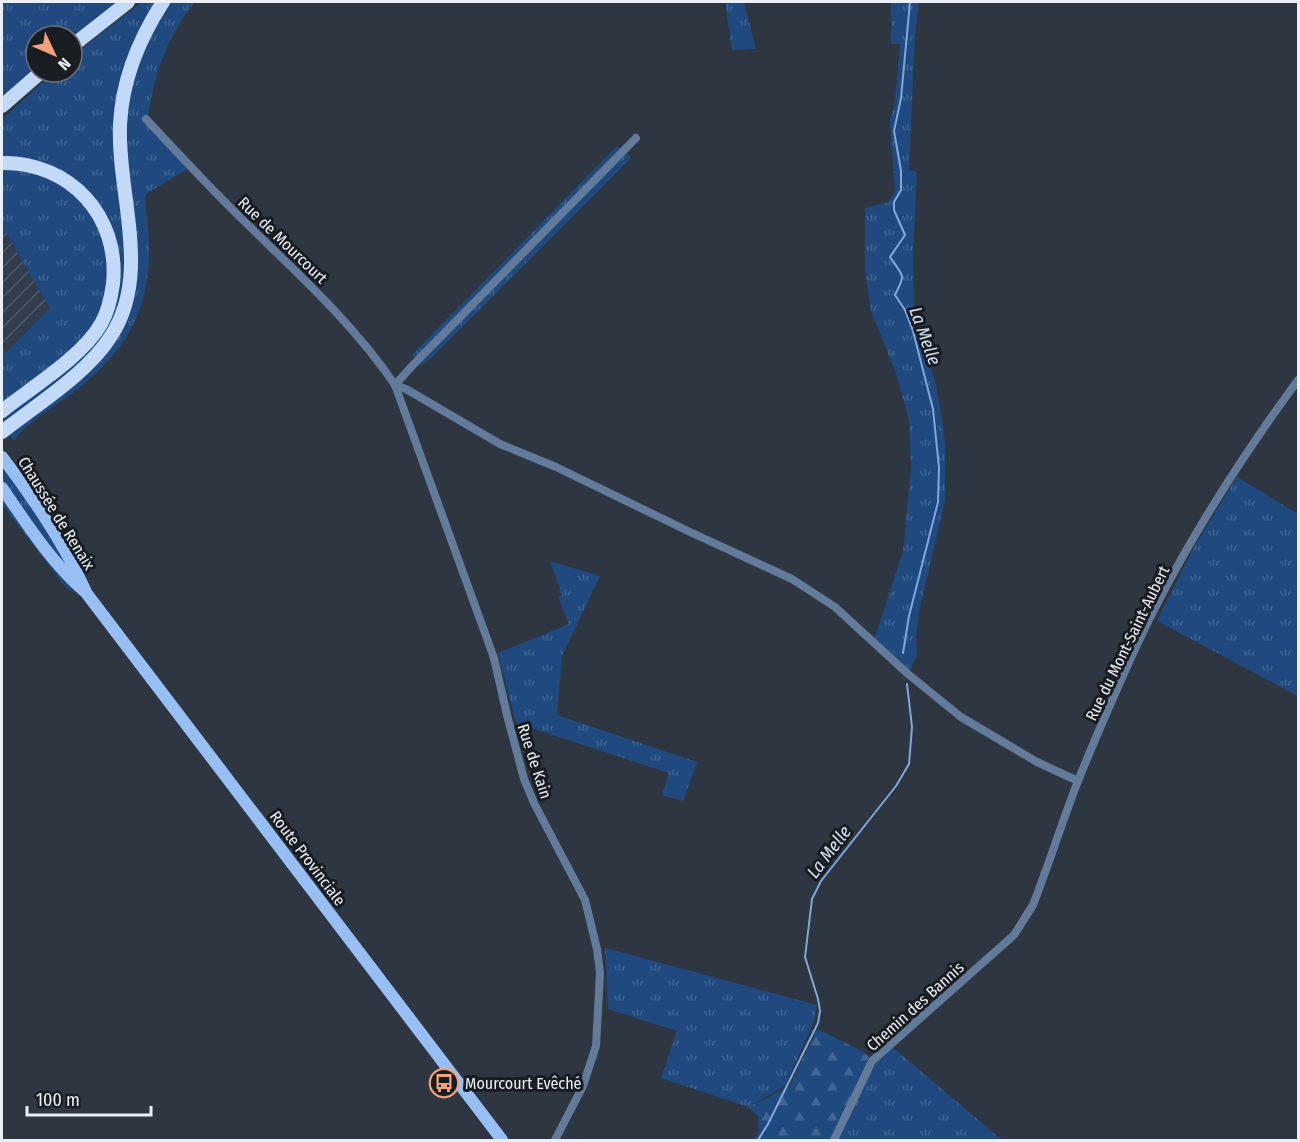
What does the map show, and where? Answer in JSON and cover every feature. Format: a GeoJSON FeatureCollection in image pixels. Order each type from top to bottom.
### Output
{"type":"FeatureCollection","features":[{"type":"Feature","properties":{"kind":"highway"},"geometry":{"type":"LineString","coordinates":[[84,37],[128,2]]}},
{"type":"Feature","properties":{"kind":"highway"},"geometry":{"type":"LineString","coordinates":[[2,432],[86,366],[101,351],[123,313],[129,293],[131,250],[121,166],[122,106],[131,65],[138,47],[163,2]]}},
{"type":"Feature","properties":{"kind":"highway"},"geometry":{"type":"LineString","coordinates":[[2,106],[27,84]]}},
{"type":"Feature","properties":{"kind":"highway"},"geometry":{"type":"LineString","coordinates":[[2,163],[40,167],[61,177],[77,190],[93,206],[105,227],[114,269],[111,299],[102,322],[92,338],[78,352],[2,411]]}},
{"type":"Feature","properties":{"kind":"main road","name":"Chaussée de Renaix"},"geometry":{"type":"LineString","coordinates":[[2,457],[34,502],[77,573],[87,594]]}},
{"type":"Feature","properties":{"kind":"main road","name":"Chaussée de Renaix"},"geometry":{"type":"LineString","coordinates":[[2,488],[50,556],[87,594]]}},
{"type":"Feature","properties":{"kind":"main road","name":"Route Provinciale"},"geometry":{"type":"LineString","coordinates":[[87,594],[502,1140]]}},
{"type":"Feature","properties":{"kind":"street","name":"Rue de Mourcourt"},"geometry":{"type":"LineString","coordinates":[[146,119],[216,194],[327,301],[395,385]]}},
{"type":"Feature","properties":{"kind":"street"},"geometry":{"type":"LineString","coordinates":[[636,138],[395,385],[406,389],[500,444],[556,467],[792,579],[835,607],[908,675],[961,717],[1037,762],[1078,781]]}},
{"type":"Feature","properties":{"kind":"street","name":"Rue du Mont-Saint-Aubert"},"geometry":{"type":"LineString","coordinates":[[1014,935],[1033,905],[1078,781],[1131,658],[1172,578],[1240,465],[1299,380]]}},
{"type":"Feature","properties":{"kind":"street","name":"Rue de Kain"},"geometry":{"type":"LineString","coordinates":[[395,385],[494,657],[524,779],[534,803],[585,900],[597,949],[600,973],[596,1046],[583,1086],[555,1140]]}},
{"type":"Feature","properties":{"kind":"street","name":"Chemin des Bannis"},"geometry":{"type":"LineString","coordinates":[[834,1140],[872,1061],[1014,935]]}},
{"type":"Feature","properties":{"kind":"shaded area"},"geometry":{"type":"Polygon","coordinates":[[[2,231],[6,233],[50,308],[7,352],[2,350],[2,231]]]}},
{"type":"Feature","properties":{"kind":"green space"},"geometry":{"type":"Polygon","coordinates":[[[2,2],[120,2],[84,30],[84,24],[24,24],[24,81],[2,100],[2,2]]]}},
{"type":"Feature","properties":{"kind":"green space"},"geometry":{"type":"Polygon","coordinates":[[[142,2],[195,2],[177,28],[163,57],[150,102],[148,118],[194,165],[146,194],[149,244],[145,290],[140,310],[121,345],[92,377],[33,422],[14,441],[2,427],[2,350],[7,352],[50,308],[6,233],[2,231],[2,119],[41,84],[84,84],[84,47],[142,2]]]}},
{"type":"Feature","properties":{"kind":"green space"},"geometry":{"type":"Polygon","coordinates":[[[725,2],[744,2],[756,49],[732,50],[725,2]]]}},
{"type":"Feature","properties":{"kind":"green space"},"geometry":{"type":"Polygon","coordinates":[[[891,2],[919,2],[915,35],[909,170],[917,172],[913,258],[914,308],[936,386],[945,444],[945,501],[919,611],[917,655],[910,670],[875,638],[903,551],[911,467],[909,420],[897,376],[871,311],[865,270],[865,208],[889,202],[895,191],[890,120],[895,103],[900,44],[891,44],[891,2]]]}},
{"type":"Feature","properties":{"kind":"green space"},"geometry":{"type":"Polygon","coordinates":[[[617,146],[631,158],[432,357],[420,366],[412,355],[617,146]]]}},
{"type":"Feature","properties":{"kind":"green space"},"geometry":{"type":"Polygon","coordinates":[[[2,465],[22,493],[81,586],[2,482],[2,465]]]}},
{"type":"Feature","properties":{"kind":"green space"},"geometry":{"type":"Polygon","coordinates":[[[1237,477],[1298,514],[1298,696],[1157,621],[1194,547],[1237,477]]]}},
{"type":"Feature","properties":{"kind":"green space"},"geometry":{"type":"Polygon","coordinates":[[[2,496],[74,592],[67,589],[2,504],[2,496]]]}},
{"type":"Feature","properties":{"kind":"green space"},"geometry":{"type":"Polygon","coordinates":[[[550,561],[600,576],[562,656],[557,715],[697,762],[683,801],[662,795],[669,773],[516,723],[498,653],[569,624],[558,597],[562,595],[550,561]]]}},
{"type":"Feature","properties":{"kind":"green space"},"geometry":{"type":"Polygon","coordinates":[[[605,948],[817,1005],[813,1024],[785,1086],[748,1107],[661,1078],[677,1031],[608,1009],[605,948]]]}},
{"type":"Feature","properties":{"kind":"green space"},"geometry":{"type":"Polygon","coordinates":[[[817,1029],[862,1051],[869,1057],[831,1140],[753,1140],[759,1133],[758,1116],[748,1107],[789,1087],[817,1029]]]}},
{"type":"Feature","properties":{"kind":"green space"},"geometry":{"type":"Polygon","coordinates":[[[891,1046],[1002,1140],[838,1140],[874,1065],[891,1046]]]}},
{"type":"Feature","properties":{"kind":"waterway","name":"La Melle"},"geometry":{"type":"LineString","coordinates":[[903,653],[909,616],[938,502],[939,468],[933,409],[913,331],[905,310],[895,295],[901,283],[901,272],[890,257],[905,235],[894,210],[894,202],[901,190],[901,171],[894,131],[901,98],[910,2]]}},
{"type":"Feature","properties":{"kind":"waterway","name":"La Melle"},"geometry":{"type":"LineString","coordinates":[[758,1140],[818,1023],[820,1011],[818,999],[805,957],[812,899],[821,881],[896,786],[909,764],[912,727],[907,684]]}},
{"type":"Feature","properties":{"kind":"place","name":"Mourcourt Evêché"},"geometry":{"type":"Point","coordinates":[444,1083]}}]}
